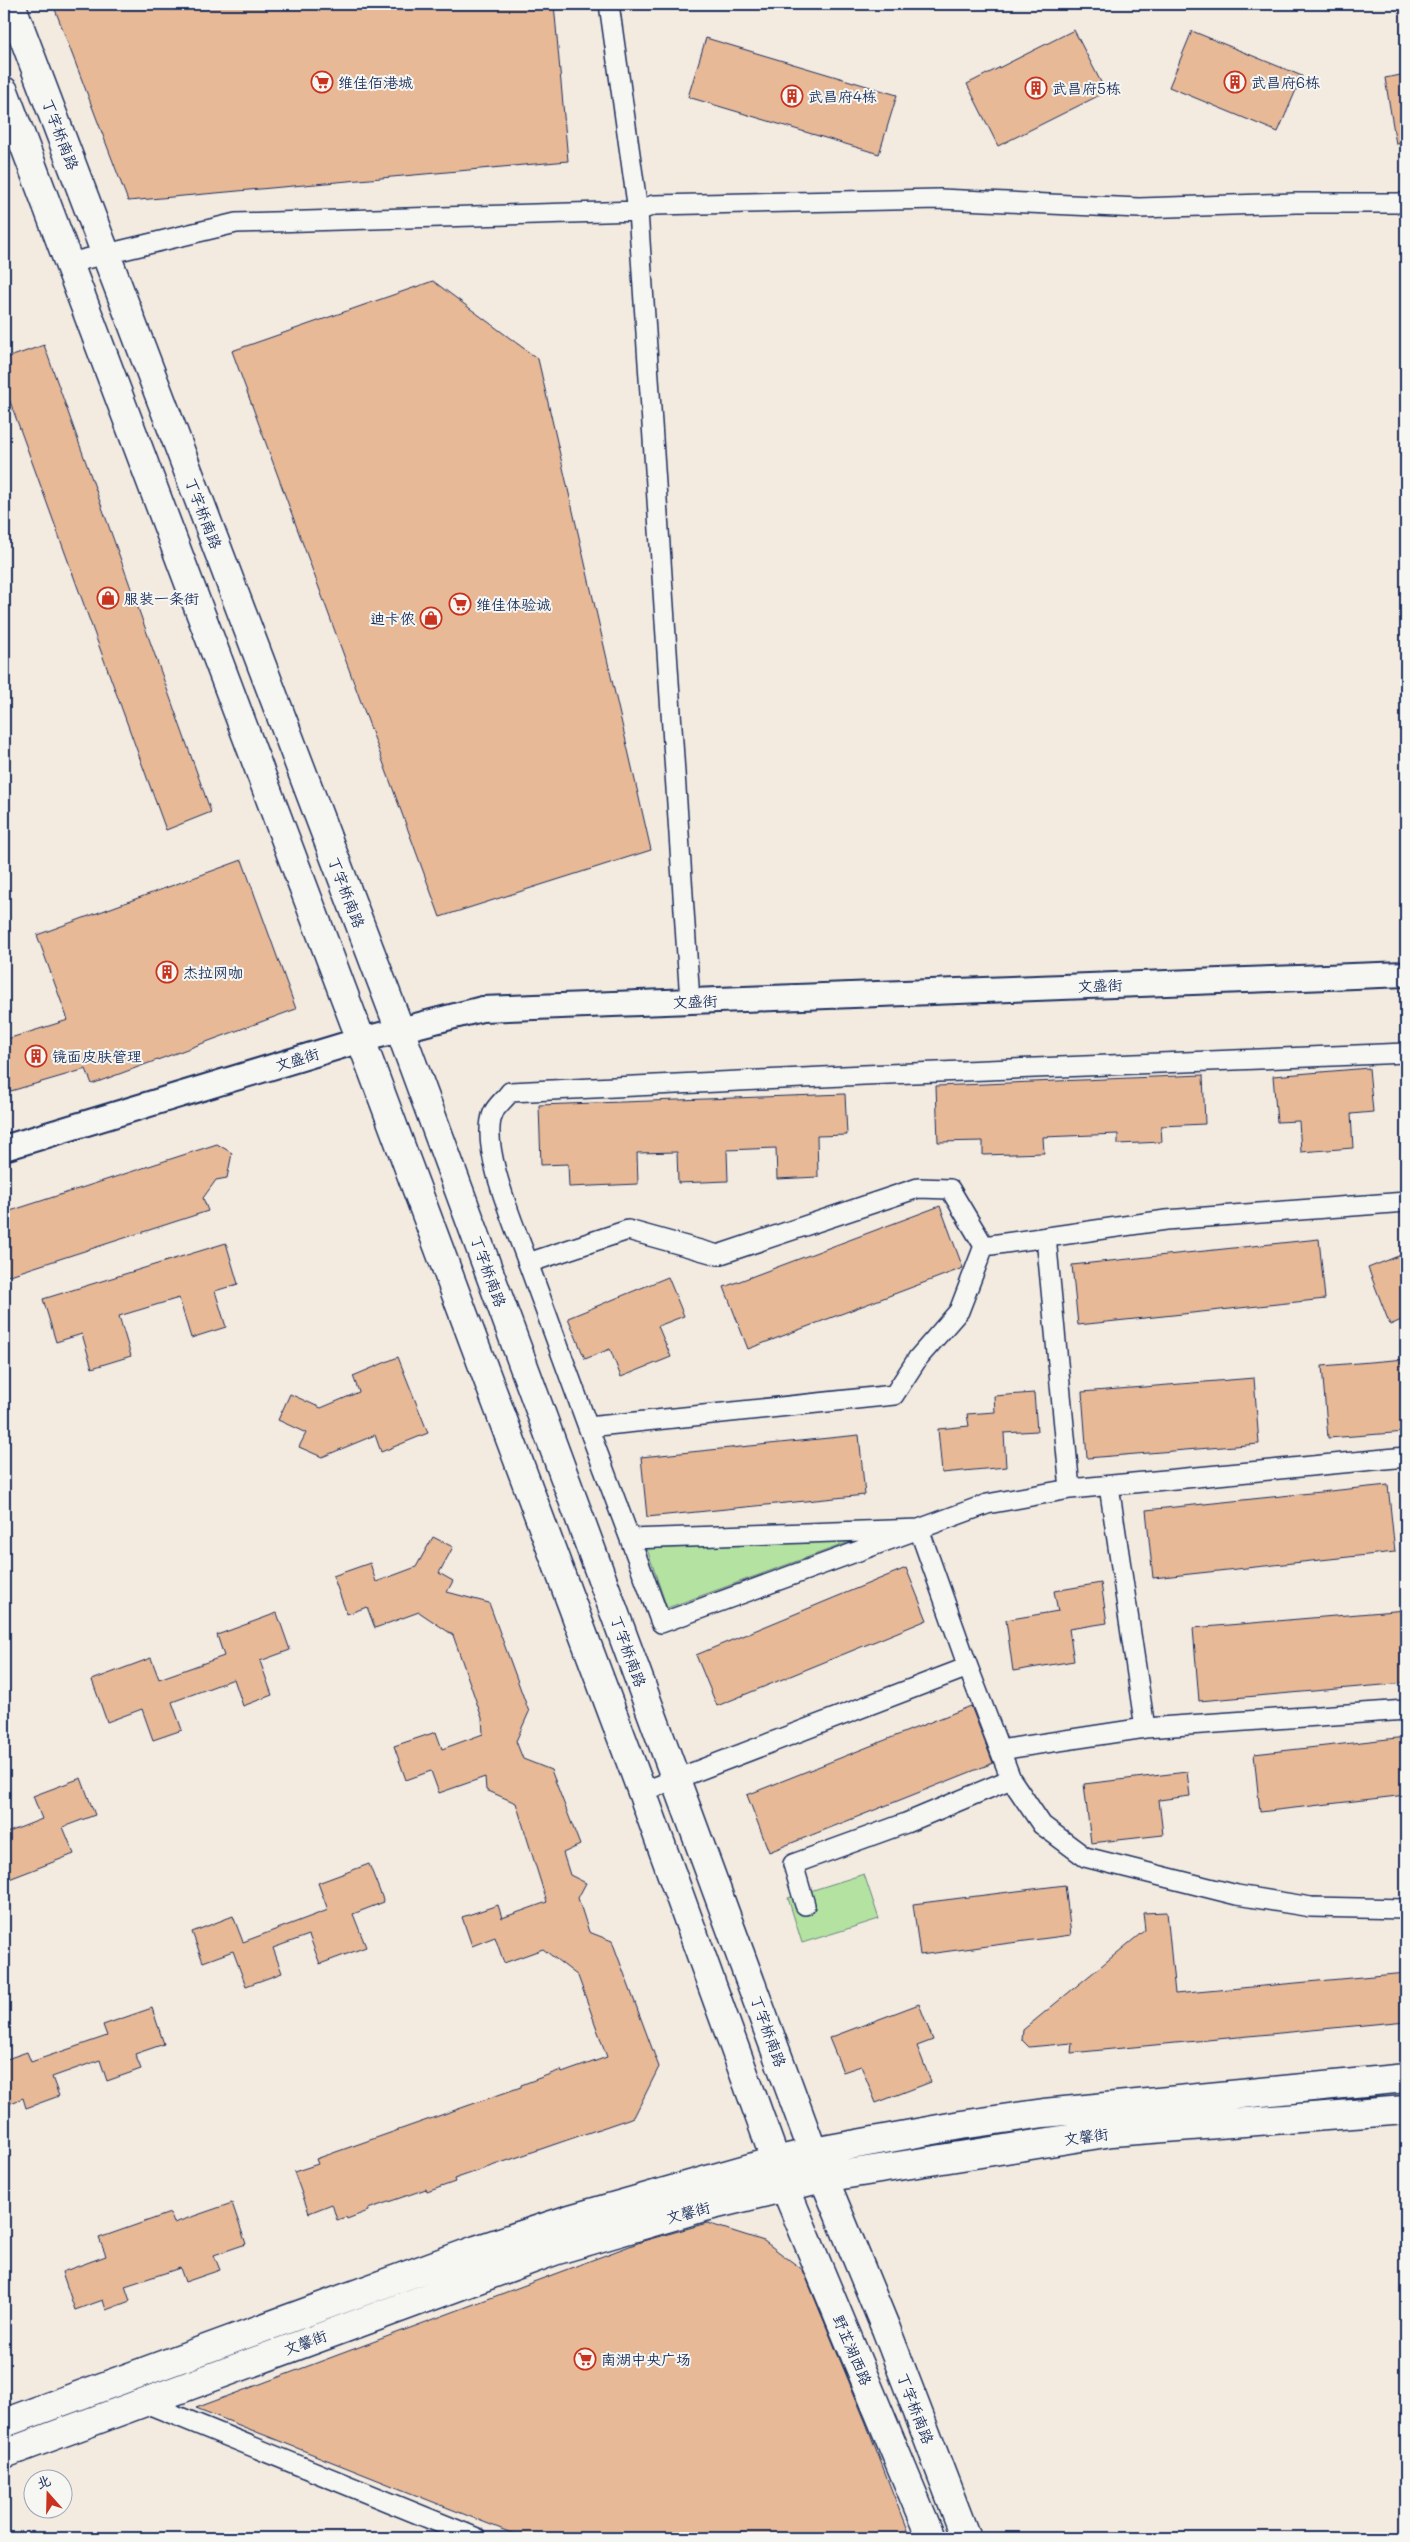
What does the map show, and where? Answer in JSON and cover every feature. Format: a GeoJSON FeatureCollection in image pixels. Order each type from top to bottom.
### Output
{"type":"FeatureCollection","features":[{"type":"Feature","properties":{"kind":"main road","name":"丁字桥南路"},"geometry":{"type":"LineString","coordinates":[[11,4],[400,1030],[813,2152],[886,2330],[966,2538]]}},
{"type":"Feature","properties":{"kind":"main road"},"geometry":{"type":"LineString","coordinates":[[4,91],[642,1792],[775,2161]]}},
{"type":"Feature","properties":{"kind":"main road","name":"文馨街"},"geometry":{"type":"LineString","coordinates":[[4,2423],[476,2250],[579,2216],[775,2161],[813,2152],[961,2125],[1044,2113],[1406,2078]]}},
{"type":"Feature","properties":{"kind":"main road","name":"文馨街"},"geometry":{"type":"LineString","coordinates":[[4,2454],[554,2251],[621,2230],[785,2187],[823,2178],[1112,2132],[1406,2110]]}},
{"type":"Feature","properties":{"kind":"main road","name":"野芷湖西路"},"geometry":{"type":"LineString","coordinates":[[775,2161],[931,2538]]}},
{"type":"Feature","properties":{"kind":"street"},"geometry":{"type":"LineString","coordinates":[[609,4],[638,211],[690,1001]]}},
{"type":"Feature","properties":{"kind":"street"},"geometry":{"type":"LineString","coordinates":[[69,263],[236,223],[638,211],[654,205],[940,199],[1139,208],[1296,203],[1406,203]]}},
{"type":"Feature","properties":{"kind":"street","name":"文盛街"},"geometry":{"type":"LineString","coordinates":[[4,1148],[361,1040],[482,1009],[1406,974]]}},
{"type":"Feature","properties":{"kind":"street"},"geometry":{"type":"LineString","coordinates":[[1406,1053],[883,1074],[510,1092],[493,1114],[490,1138],[494,1166],[528,1263],[661,1623],[987,1504],[1070,1490],[1406,1457]]}},
{"type":"Feature","properties":{"kind":"street"},"geometry":{"type":"LineString","coordinates":[[528,1263],[628,1230],[718,1256],[918,1188],[950,1189],[984,1246]]}},
{"type":"Feature","properties":{"kind":"street"},"geometry":{"type":"LineString","coordinates":[[984,1246],[1166,1220],[1406,1202]]}},
{"type":"Feature","properties":{"kind":"street"},"geometry":{"type":"LineString","coordinates":[[1046,1238],[1070,1490]]}},
{"type":"Feature","properties":{"kind":"street"},"geometry":{"type":"LineString","coordinates":[[588,1428],[894,1395],[918,1358],[958,1311],[984,1246]]}},
{"type":"Feature","properties":{"kind":"street"},"geometry":{"type":"LineString","coordinates":[[1109,1486],[1146,1728]]}},
{"type":"Feature","properties":{"kind":"street"},"geometry":{"type":"LineString","coordinates":[[630,1539],[919,1529]]}},
{"type":"Feature","properties":{"kind":"street"},"geometry":{"type":"LineString","coordinates":[[919,1529],[968,1667],[1011,1779],[1042,1825],[1085,1857],[1236,1895],[1311,1908],[1406,1909]]}},
{"type":"Feature","properties":{"kind":"street"},"geometry":{"type":"LineString","coordinates":[[642,1792],[968,1667]]}},
{"type":"Feature","properties":{"kind":"street"},"geometry":{"type":"LineString","coordinates":[[1000,1750],[1146,1728],[1406,1710]]}},
{"type":"Feature","properties":{"kind":"street"},"geometry":{"type":"LineString","coordinates":[[805,1905],[793,1864],[906,1824],[1011,1779]]}},
{"type":"Feature","properties":{"kind":"street"},"geometry":{"type":"LineString","coordinates":[[143,2402],[477,2538]]}},
{"type":"Feature","properties":{"kind":"green space"},"geometry":{"type":"Polygon","coordinates":[[[861,1538],[667,1608],[647,1549],[861,1538]]]}},
{"type":"Feature","properties":{"kind":"green space"},"geometry":{"type":"Polygon","coordinates":[[[864,1874],[879,1919],[802,1943],[788,1898],[864,1874]]]}},
{"type":"Feature","properties":{"kind":"building","name":"维佳佰港城"},"geometry":{"type":"Polygon","coordinates":[[[53,4],[554,4],[568,161],[128,201],[53,4]]]}},
{"type":"Feature","properties":{"kind":"building","name":"武昌府5栋"},"geometry":{"type":"Polygon","coordinates":[[[1074,30],[1106,92],[998,146],[967,84],[1074,30]]]}},
{"type":"Feature","properties":{"kind":"building","name":"武昌府6栋"},"geometry":{"type":"Polygon","coordinates":[[[1192,31],[1302,76],[1278,132],[1169,87],[1192,31]]]}},
{"type":"Feature","properties":{"kind":"building","name":"武昌府4栋"},"geometry":{"type":"Polygon","coordinates":[[[706,38],[897,95],[879,154],[688,97],[706,38]]]}},
{"type":"Feature","properties":{"kind":"building"},"geometry":{"type":"Polygon","coordinates":[[[1406,74],[1406,143],[1396,144],[1385,78],[1406,74]]]}},
{"type":"Feature","properties":{"kind":"building","name":"维佳体验诚"},"geometry":{"type":"Polygon","coordinates":[[[433,281],[538,359],[651,850],[440,917],[232,351],[433,281]]]}},
{"type":"Feature","properties":{"kind":"building","name":"服装一条街"},"geometry":{"type":"Polygon","coordinates":[[[44,345],[211,812],[166,830],[4,385],[4,359],[44,345]]]}},
{"type":"Feature","properties":{"kind":"building","name":"杰拉网咖"},"geometry":{"type":"Polygon","coordinates":[[[242,860],[296,1009],[92,1084],[86,1069],[4,1093],[4,1040],[68,1020],[37,935],[242,860]]]}},
{"type":"Feature","properties":{"kind":"building"},"geometry":{"type":"Polygon","coordinates":[[[1369,1068],[1373,1112],[1351,1114],[1353,1148],[1301,1152],[1299,1121],[1277,1122],[1273,1076],[1369,1068]]]}},
{"type":"Feature","properties":{"kind":"building"},"geometry":{"type":"Polygon","coordinates":[[[1203,1075],[1205,1124],[1161,1126],[1162,1142],[1118,1144],[1118,1134],[1043,1137],[1044,1153],[983,1155],[983,1141],[938,1142],[936,1086],[1203,1075]]]}},
{"type":"Feature","properties":{"kind":"building"},"geometry":{"type":"Polygon","coordinates":[[[845,1094],[847,1135],[817,1136],[818,1177],[777,1179],[776,1148],[727,1150],[728,1181],[678,1183],[677,1152],[637,1153],[638,1184],[569,1187],[568,1164],[541,1165],[539,1105],[845,1094]]]}},
{"type":"Feature","properties":{"kind":"building"},"geometry":{"type":"Polygon","coordinates":[[[217,1144],[232,1153],[227,1178],[216,1180],[203,1198],[208,1211],[4,1277],[4,1213],[217,1144]]]}},
{"type":"Feature","properties":{"kind":"building"},"geometry":{"type":"Polygon","coordinates":[[[940,1206],[963,1268],[748,1349],[724,1287],[940,1206]]]}},
{"type":"Feature","properties":{"kind":"building"},"geometry":{"type":"Polygon","coordinates":[[[1319,1239],[1325,1299],[1078,1325],[1072,1265],[1319,1239]]]}},
{"type":"Feature","properties":{"kind":"building"},"geometry":{"type":"Polygon","coordinates":[[[226,1243],[238,1284],[215,1291],[226,1327],[191,1338],[179,1298],[119,1316],[131,1356],[92,1368],[82,1334],[56,1342],[43,1299],[226,1243]]]}},
{"type":"Feature","properties":{"kind":"building"},"geometry":{"type":"Polygon","coordinates":[[[1406,1253],[1406,1318],[1390,1325],[1368,1268],[1406,1253]]]}},
{"type":"Feature","properties":{"kind":"building"},"geometry":{"type":"Polygon","coordinates":[[[668,1277],[684,1316],[658,1326],[671,1357],[621,1377],[610,1349],[585,1359],[568,1318],[668,1277]]]}},
{"type":"Feature","properties":{"kind":"building"},"geometry":{"type":"Polygon","coordinates":[[[398,1357],[428,1433],[381,1452],[375,1435],[322,1457],[299,1447],[306,1433],[278,1420],[290,1394],[321,1408],[359,1392],[353,1376],[398,1357]]]}},
{"type":"Feature","properties":{"kind":"building"},"geometry":{"type":"Polygon","coordinates":[[[1406,1359],[1406,1432],[1328,1438],[1322,1366],[1406,1359]]]}},
{"type":"Feature","properties":{"kind":"building"},"geometry":{"type":"Polygon","coordinates":[[[1254,1378],[1259,1444],[1087,1458],[1082,1392],[1254,1378]]]}},
{"type":"Feature","properties":{"kind":"building"},"geometry":{"type":"Polygon","coordinates":[[[1034,1393],[1037,1431],[1004,1433],[1006,1467],[942,1473],[938,1429],[969,1426],[967,1414],[995,1412],[994,1396],[1034,1393]]]}},
{"type":"Feature","properties":{"kind":"building"},"geometry":{"type":"Polygon","coordinates":[[[859,1435],[865,1495],[647,1517],[641,1457],[859,1435]]]}},
{"type":"Feature","properties":{"kind":"building"},"geometry":{"type":"Polygon","coordinates":[[[1388,1485],[1395,1552],[1153,1578],[1146,1510],[1388,1485]]]}},
{"type":"Feature","properties":{"kind":"building"},"geometry":{"type":"Polygon","coordinates":[[[433,1537],[453,1547],[439,1573],[453,1581],[447,1592],[489,1603],[529,1712],[516,1741],[523,1759],[551,1770],[580,1845],[563,1853],[570,1875],[586,1883],[578,1898],[589,1932],[612,1941],[659,2067],[634,2117],[454,2179],[455,2182],[427,2192],[426,2189],[368,2209],[368,2211],[347,2219],[346,2217],[337,2220],[332,2204],[309,2213],[294,2172],[318,2164],[316,2159],[521,2087],[521,2085],[561,2070],[562,2073],[607,2057],[578,1976],[543,1949],[504,1963],[495,1937],[472,1946],[462,1917],[498,1905],[502,1918],[547,1902],[516,1803],[486,1790],[485,1777],[439,1793],[431,1771],[406,1780],[394,1746],[436,1732],[442,1749],[483,1734],[482,1718],[453,1635],[419,1612],[375,1628],[367,1607],[347,1614],[333,1576],[370,1563],[376,1582],[416,1567],[433,1537]]]}},
{"type":"Feature","properties":{"kind":"building"},"geometry":{"type":"Polygon","coordinates":[[[906,1568],[927,1620],[717,1706],[696,1655],[906,1568]]]}},
{"type":"Feature","properties":{"kind":"building"},"geometry":{"type":"Polygon","coordinates":[[[1101,1583],[1107,1623],[1069,1629],[1074,1661],[1013,1671],[1006,1620],[1058,1611],[1054,1591],[1101,1583]]]}},
{"type":"Feature","properties":{"kind":"building"},"geometry":{"type":"Polygon","coordinates":[[[1406,1610],[1406,1683],[1199,1701],[1193,1628],[1406,1610]]]}},
{"type":"Feature","properties":{"kind":"building"},"geometry":{"type":"Polygon","coordinates":[[[277,1613],[290,1650],[260,1661],[272,1695],[243,1706],[234,1679],[172,1702],[182,1730],[153,1740],[142,1709],[107,1722],[92,1680],[151,1658],[159,1679],[224,1656],[217,1635],[277,1613]]]}},
{"type":"Feature","properties":{"kind":"building"},"geometry":{"type":"Polygon","coordinates":[[[971,1706],[993,1763],[769,1852],[747,1795],[971,1706]]]}},
{"type":"Feature","properties":{"kind":"building"},"geometry":{"type":"Polygon","coordinates":[[[1406,1737],[1406,1795],[1260,1812],[1254,1754],[1406,1737]]]}},
{"type":"Feature","properties":{"kind":"building"},"geometry":{"type":"Polygon","coordinates":[[[1187,1772],[1190,1796],[1159,1800],[1163,1835],[1091,1843],[1084,1784],[1187,1772]]]}},
{"type":"Feature","properties":{"kind":"building"},"geometry":{"type":"Polygon","coordinates":[[[81,1778],[95,1815],[63,1827],[74,1854],[4,1881],[4,1834],[42,1819],[33,1796],[81,1778]]]}},
{"type":"Feature","properties":{"kind":"building"},"geometry":{"type":"Polygon","coordinates":[[[369,1864],[384,1902],[353,1914],[366,1947],[320,1964],[309,1935],[273,1948],[282,1973],[246,1986],[233,1951],[203,1962],[192,1932],[233,1916],[243,1942],[328,1910],[318,1883],[369,1864]]]}},
{"type":"Feature","properties":{"kind":"building"},"geometry":{"type":"Polygon","coordinates":[[[1065,1885],[1071,1935],[920,1955],[913,1904],[1065,1885]]]}},
{"type":"Feature","properties":{"kind":"building"},"geometry":{"type":"Polygon","coordinates":[[[1167,1912],[1175,1994],[1406,1973],[1406,2021],[1071,2053],[1072,2043],[1029,2047],[1022,2040],[1023,2030],[1145,1930],[1143,1913],[1167,1912]]]}},
{"type":"Feature","properties":{"kind":"building"},"geometry":{"type":"Polygon","coordinates":[[[919,2004],[933,2040],[917,2046],[931,2082],[876,2103],[861,2066],[843,2072],[829,2038],[919,2004]]]}},
{"type":"Feature","properties":{"kind":"building"},"geometry":{"type":"Polygon","coordinates":[[[152,2008],[164,2044],[135,2054],[141,2069],[107,2081],[100,2060],[52,2077],[59,2096],[26,2108],[23,2098],[4,2106],[4,2060],[27,2052],[31,2062],[107,2036],[103,2025],[152,2008]]]}},
{"type":"Feature","properties":{"kind":"building"},"geometry":{"type":"Polygon","coordinates":[[[232,2203],[246,2244],[214,2255],[220,2270],[185,2282],[180,2268],[125,2286],[130,2301],[106,2310],[103,2300],[75,2310],[62,2272],[106,2256],[99,2238],[170,2213],[174,2223],[232,2203]]]}},
{"type":"Feature","properties":{"kind":"building","name":"南湖中央广场"},"geometry":{"type":"Polygon","coordinates":[[[707,2223],[764,2241],[803,2270],[866,2423],[910,2538],[524,2538],[196,2408],[643,2241],[707,2223]]]}},
{"type":"Feature","properties":{"kind":"place","name":"维佳佰港城"},"geometry":{"type":"Point","coordinates":[322,82]}},
{"type":"Feature","properties":{"kind":"place","name":"武昌府6栋"},"geometry":{"type":"Point","coordinates":[1235,82]}},
{"type":"Feature","properties":{"kind":"place","name":"武昌府5栋"},"geometry":{"type":"Point","coordinates":[1036,88]}},
{"type":"Feature","properties":{"kind":"place","name":"武昌府4栋"},"geometry":{"type":"Point","coordinates":[792,96]}},
{"type":"Feature","properties":{"kind":"place","name":"服装一条街"},"geometry":{"type":"Point","coordinates":[108,598]}},
{"type":"Feature","properties":{"kind":"place","name":"维佳体验诚"},"geometry":{"type":"Point","coordinates":[460,604]}},
{"type":"Feature","properties":{"kind":"place","name":"迪卡侬"},"geometry":{"type":"Point","coordinates":[431,618]}},
{"type":"Feature","properties":{"kind":"place","name":"杰拉网咖"},"geometry":{"type":"Point","coordinates":[167,972]}},
{"type":"Feature","properties":{"kind":"place","name":"镜面皮肤管理"},"geometry":{"type":"Point","coordinates":[36,1056]}},
{"type":"Feature","properties":{"kind":"place","name":"南湖中央广场"},"geometry":{"type":"Point","coordinates":[585,2359]}}]}
